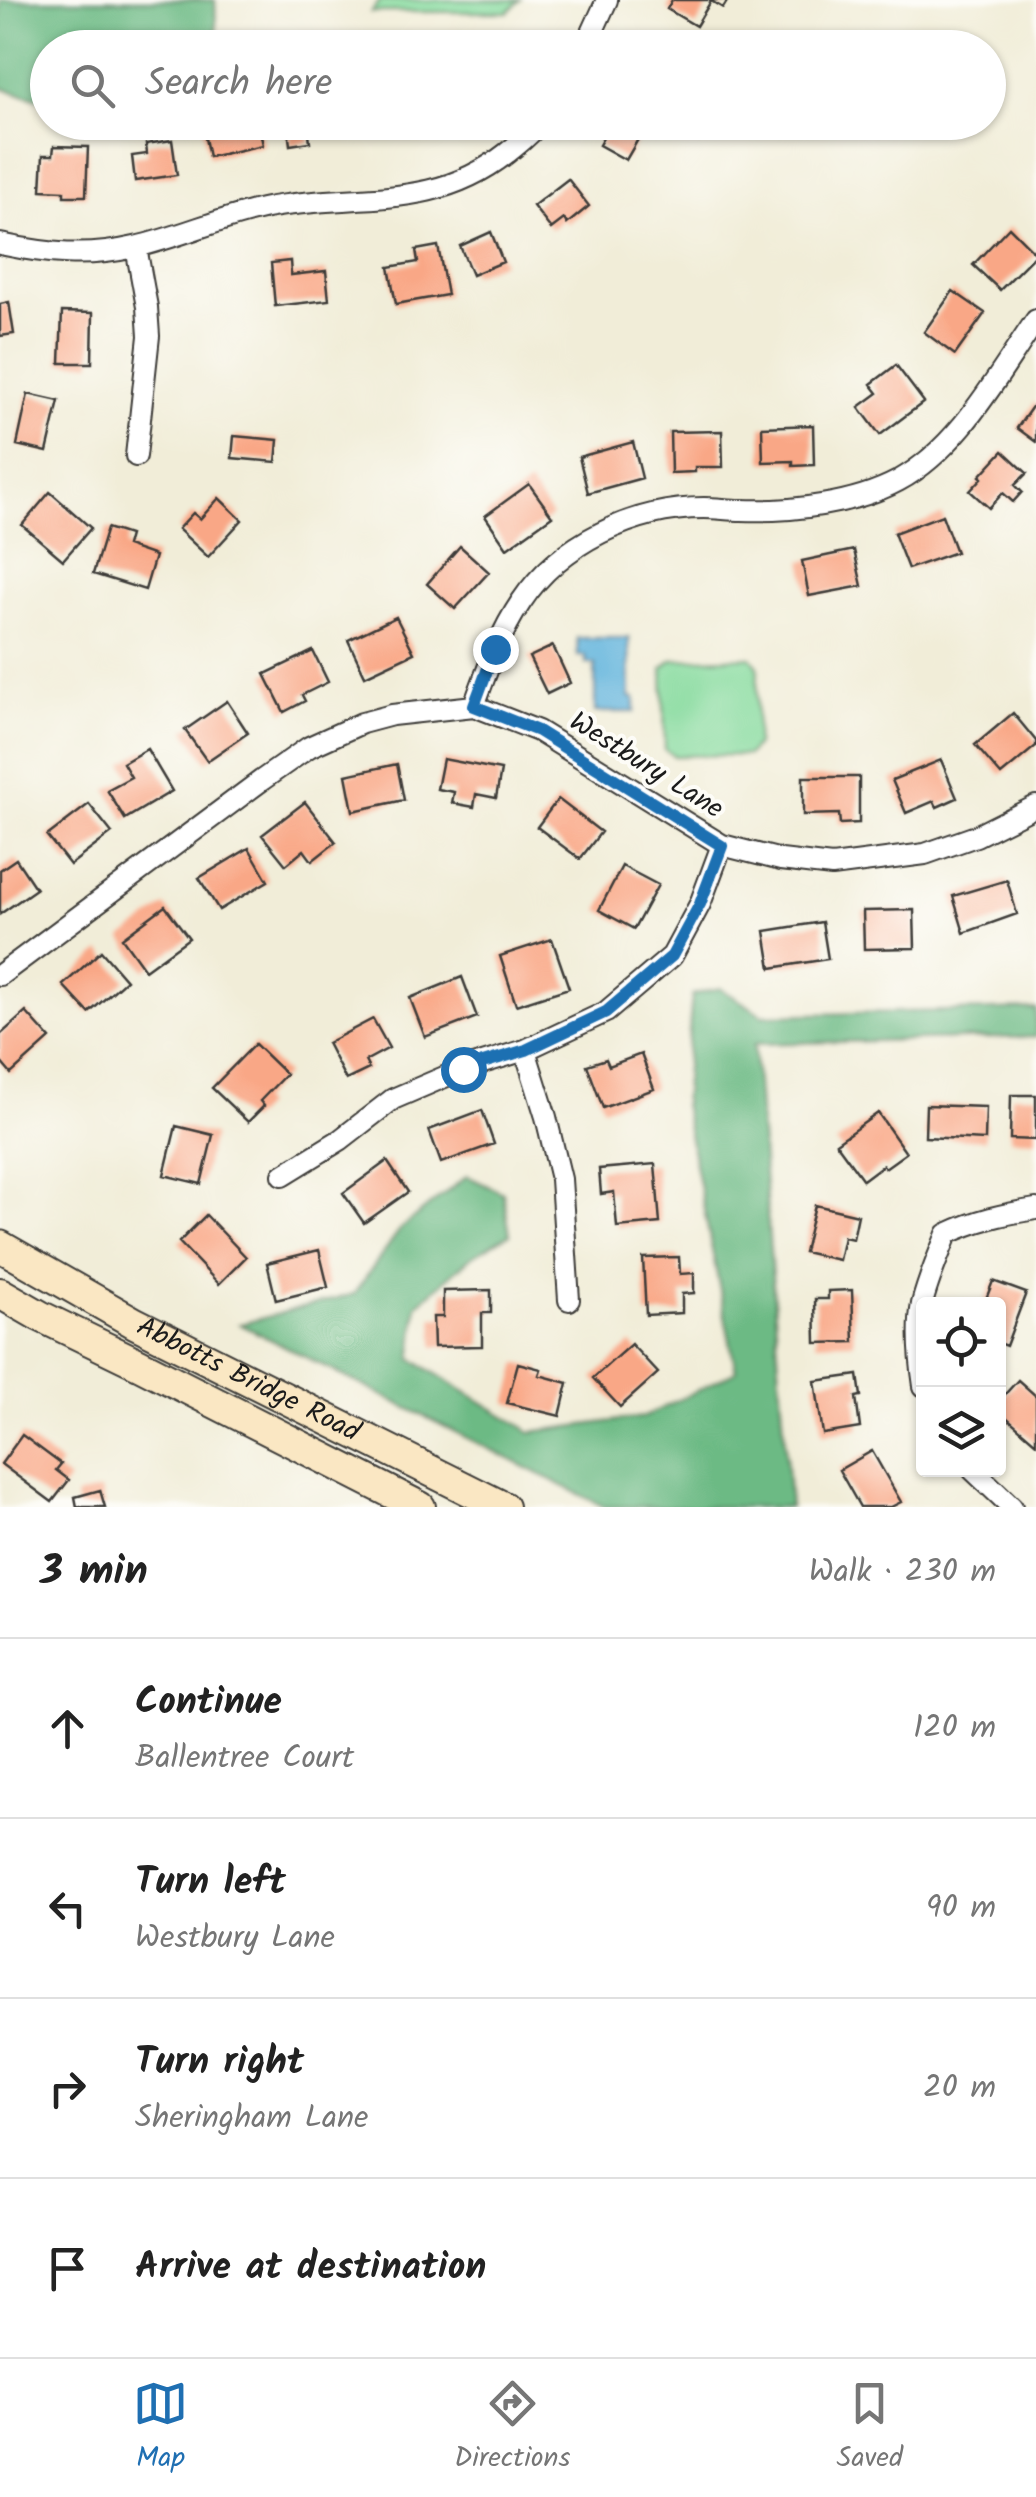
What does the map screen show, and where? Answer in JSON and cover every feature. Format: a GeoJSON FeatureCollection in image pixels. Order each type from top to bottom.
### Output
{"type":"FeatureCollection","features":[{"type":"Feature","properties":{"kind":"main road","name":"Abbotts Bridge Road"},"geometry":{"type":"LineString","coordinates":[[0,1246],[134,1323],[430,1472],[458,1497],[503,1507]]}},
{"type":"Feature","properties":{"kind":"main road","name":"Abbotts Bridge Road"},"geometry":{"type":"LineString","coordinates":[[0,1293],[415,1506]]}},
{"type":"Feature","properties":{"kind":"street"},"geometry":{"type":"LineString","coordinates":[[593,30],[607,0]]}},
{"type":"Feature","properties":{"kind":"street"},"geometry":{"type":"LineString","coordinates":[[0,244],[45,254],[87,254],[136,246],[268,208],[318,201],[399,198],[466,179],[523,140]]}},
{"type":"Feature","properties":{"kind":"street"},"geometry":{"type":"LineString","coordinates":[[136,246],[149,336],[136,456]]}},
{"type":"Feature","properties":{"kind":"street"},"geometry":{"type":"LineString","coordinates":[[474,706],[495,649],[520,602],[562,557],[616,526],[676,509],[775,510],[838,502],[898,481],[922,464],[966,421],[1036,320]]}},
{"type":"Feature","properties":{"kind":"street","name":"Westbury Lane"},"geometry":{"type":"LineString","coordinates":[[0,976],[309,747],[377,719],[474,706],[538,731],[722,846],[781,860],[832,866],[925,854],[976,836],[1036,806]]}},
{"type":"Feature","properties":{"kind":"street"},"geometry":{"type":"LineString","coordinates":[[283,1174],[340,1140],[393,1099],[463,1069],[526,1050],[606,1012],[672,956],[700,904],[722,846]]}},
{"type":"Feature","properties":{"kind":"street"},"geometry":{"type":"LineString","coordinates":[[526,1050],[561,1178],[568,1300]]}},
{"type":"Feature","properties":{"kind":"street"},"geometry":{"type":"LineString","coordinates":[[924,1297],[948,1234],[970,1222],[1036,1209]]}},
{"type":"Feature","properties":{"kind":"street"},"geometry":{"type":"LineString","coordinates":[[415,1506],[430,1472]]}},
{"type":"Feature","properties":{"kind":"street"},"geometry":{"type":"LineString","coordinates":[[980,1477],[1012,1507]]}},
{"type":"Feature","properties":{"kind":"green space"},"geometry":{"type":"Polygon","coordinates":[[[0,0],[215,0],[216,30],[30,30],[30,96],[0,88],[0,0]]]}},
{"type":"Feature","properties":{"kind":"green space"},"geometry":{"type":"Polygon","coordinates":[[[381,0],[520,0],[508,12],[371,12],[381,0]]]}},
{"type":"Feature","properties":{"kind":"green space"},"geometry":{"type":"Polygon","coordinates":[[[751,657],[758,666],[756,745],[748,755],[674,756],[665,750],[663,668],[672,660],[751,657]]]}},
{"type":"Feature","properties":{"kind":"green space"},"geometry":{"type":"Polygon","coordinates":[[[720,988],[763,1015],[1036,1009],[1036,1037],[754,1044],[790,1507],[605,1507],[240,1324],[354,1294],[401,1228],[467,1176],[503,1193],[510,1234],[471,1257],[417,1305],[412,1359],[531,1432],[644,1417],[736,1371],[683,1104],[692,995],[720,988]]]}},
{"type":"Feature","properties":{"kind":"water"},"geometry":{"type":"Polygon","coordinates":[[[577,638],[629,638],[630,697],[635,698],[635,712],[595,712],[595,664],[586,664],[586,656],[578,656],[577,638]]]}},
{"type":"Feature","properties":{"kind":"building"},"geometry":{"type":"Polygon","coordinates":[[[672,0],[728,0],[723,8],[711,1],[696,26],[667,9],[672,0]]]}},
{"type":"Feature","properties":{"kind":"building"},"geometry":{"type":"Polygon","coordinates":[[[172,140],[177,175],[135,181],[132,156],[147,154],[146,144],[172,140]]]}},
{"type":"Feature","properties":{"kind":"building"},"geometry":{"type":"Polygon","coordinates":[[[205,140],[262,140],[263,145],[209,157],[205,140]]]}},
{"type":"Feature","properties":{"kind":"building"},"geometry":{"type":"Polygon","coordinates":[[[289,140],[310,140],[310,142],[290,145],[289,140]]]}},
{"type":"Feature","properties":{"kind":"building"},"geometry":{"type":"Polygon","coordinates":[[[602,140],[638,140],[626,160],[599,145],[602,140]]]}},
{"type":"Feature","properties":{"kind":"building"},"geometry":{"type":"Polygon","coordinates":[[[54,146],[88,147],[86,196],[41,190],[43,155],[53,155],[54,146]]]}},
{"type":"Feature","properties":{"kind":"building"},"geometry":{"type":"Polygon","coordinates":[[[568,179],[589,206],[567,224],[564,219],[551,229],[533,206],[568,179]]]}},
{"type":"Feature","properties":{"kind":"building"},"geometry":{"type":"Polygon","coordinates":[[[1009,227],[1036,254],[1000,290],[973,265],[1009,227]]]}},
{"type":"Feature","properties":{"kind":"building"},"geometry":{"type":"Polygon","coordinates":[[[491,232],[503,262],[472,275],[460,246],[491,232]]]}},
{"type":"Feature","properties":{"kind":"building"},"geometry":{"type":"Polygon","coordinates":[[[438,246],[447,295],[396,304],[389,267],[418,262],[416,250],[438,246]]]}},
{"type":"Feature","properties":{"kind":"building"},"geometry":{"type":"Polygon","coordinates":[[[290,261],[291,275],[326,271],[329,300],[275,306],[271,263],[290,261]]]}},
{"type":"Feature","properties":{"kind":"building"},"geometry":{"type":"Polygon","coordinates":[[[953,291],[985,313],[955,355],[924,332],[953,291]]]}},
{"type":"Feature","properties":{"kind":"building"},"geometry":{"type":"Polygon","coordinates":[[[9,302],[14,334],[0,336],[0,304],[9,302]]]}},
{"type":"Feature","properties":{"kind":"building"},"geometry":{"type":"Polygon","coordinates":[[[62,312],[93,313],[92,363],[60,363],[62,312]]]}},
{"type":"Feature","properties":{"kind":"building"},"geometry":{"type":"Polygon","coordinates":[[[896,365],[924,402],[880,435],[859,407],[878,393],[871,384],[896,365]]]}},
{"type":"Feature","properties":{"kind":"building"},"geometry":{"type":"Polygon","coordinates":[[[28,394],[59,401],[47,452],[17,445],[28,394]]]}},
{"type":"Feature","properties":{"kind":"building"},"geometry":{"type":"Polygon","coordinates":[[[1036,401],[1036,442],[1017,428],[1036,401]]]}},
{"type":"Feature","properties":{"kind":"building"},"geometry":{"type":"Polygon","coordinates":[[[813,425],[814,465],[763,462],[762,427],[813,425]]]}},
{"type":"Feature","properties":{"kind":"building"},"geometry":{"type":"Polygon","coordinates":[[[722,431],[723,467],[695,467],[695,472],[671,473],[670,432],[722,431]]]}},
{"type":"Feature","properties":{"kind":"building"},"geometry":{"type":"Polygon","coordinates":[[[234,436],[278,440],[276,462],[232,458],[234,436]]]}},
{"type":"Feature","properties":{"kind":"building"},"geometry":{"type":"Polygon","coordinates":[[[633,442],[642,478],[588,493],[579,457],[633,442]]]}},
{"type":"Feature","properties":{"kind":"building"},"geometry":{"type":"Polygon","coordinates":[[[1003,451],[1027,473],[1015,485],[1022,492],[1013,502],[1003,493],[989,508],[970,491],[1003,451]]]}},
{"type":"Feature","properties":{"kind":"building"},"geometry":{"type":"Polygon","coordinates":[[[529,484],[552,516],[507,548],[485,516],[529,484]]]}},
{"type":"Feature","properties":{"kind":"building"},"geometry":{"type":"Polygon","coordinates":[[[50,492],[91,528],[63,560],[22,525],[50,492]]]}},
{"type":"Feature","properties":{"kind":"building"},"geometry":{"type":"Polygon","coordinates":[[[219,498],[242,520],[208,557],[178,529],[193,513],[200,519],[219,498]]]}},
{"type":"Feature","properties":{"kind":"building"},"geometry":{"type":"Polygon","coordinates":[[[942,515],[956,552],[908,569],[894,533],[942,515]]]}},
{"type":"Feature","properties":{"kind":"building"},"geometry":{"type":"Polygon","coordinates":[[[107,528],[129,535],[126,546],[155,556],[145,590],[93,574],[107,528]]]}},
{"type":"Feature","properties":{"kind":"building"},"geometry":{"type":"Polygon","coordinates":[[[460,546],[489,572],[455,609],[427,584],[460,546]]]}},
{"type":"Feature","properties":{"kind":"building"},"geometry":{"type":"Polygon","coordinates":[[[854,550],[862,586],[809,596],[802,561],[854,550]]]}},
{"type":"Feature","properties":{"kind":"building"},"geometry":{"type":"Polygon","coordinates":[[[396,617],[414,653],[365,676],[348,640],[396,617]]]}},
{"type":"Feature","properties":{"kind":"building"},"geometry":{"type":"Polygon","coordinates":[[[553,646],[570,683],[547,694],[529,657],[553,646]]]}},
{"type":"Feature","properties":{"kind":"building"},"geometry":{"type":"Polygon","coordinates":[[[313,651],[328,682],[302,695],[305,701],[284,712],[265,674],[313,651]]]}},
{"type":"Feature","properties":{"kind":"building"},"geometry":{"type":"Polygon","coordinates":[[[227,701],[248,733],[207,761],[185,730],[227,701]]]}},
{"type":"Feature","properties":{"kind":"building"},"geometry":{"type":"Polygon","coordinates":[[[1013,713],[1036,746],[1001,775],[975,745],[1013,713]]]}},
{"type":"Feature","properties":{"kind":"building"},"geometry":{"type":"Polygon","coordinates":[[[147,749],[172,791],[125,819],[107,790],[131,777],[123,763],[147,749]]]}},
{"type":"Feature","properties":{"kind":"building"},"geometry":{"type":"Polygon","coordinates":[[[443,759],[501,770],[496,798],[476,794],[474,807],[452,803],[454,792],[437,789],[443,759]]]}},
{"type":"Feature","properties":{"kind":"building"},"geometry":{"type":"Polygon","coordinates":[[[941,760],[957,798],[937,807],[934,801],[906,813],[892,780],[941,760]]]}},
{"type":"Feature","properties":{"kind":"building"},"geometry":{"type":"Polygon","coordinates":[[[397,764],[404,800],[353,811],[346,775],[397,764]]]}},
{"type":"Feature","properties":{"kind":"building"},"geometry":{"type":"Polygon","coordinates":[[[803,777],[859,777],[859,823],[840,824],[839,814],[803,815],[803,777]]]}},
{"type":"Feature","properties":{"kind":"building"},"geometry":{"type":"Polygon","coordinates":[[[558,799],[601,832],[580,859],[537,827],[558,799]]]}},
{"type":"Feature","properties":{"kind":"building"},"geometry":{"type":"Polygon","coordinates":[[[305,802],[336,842],[312,861],[304,850],[286,865],[262,835],[305,802]]]}},
{"type":"Feature","properties":{"kind":"building"},"geometry":{"type":"Polygon","coordinates":[[[89,804],[112,833],[70,865],[47,836],[89,804]]]}},
{"type":"Feature","properties":{"kind":"building"},"geometry":{"type":"Polygon","coordinates":[[[249,848],[268,881],[219,910],[199,878],[249,848]]]}},
{"type":"Feature","properties":{"kind":"building"},"geometry":{"type":"Polygon","coordinates":[[[16,859],[36,889],[0,914],[0,870],[16,859]]]}},
{"type":"Feature","properties":{"kind":"building"},"geometry":{"type":"Polygon","coordinates":[[[622,866],[658,885],[634,929],[599,910],[622,866]]]}},
{"type":"Feature","properties":{"kind":"building"},"geometry":{"type":"Polygon","coordinates":[[[1007,880],[1017,914],[964,933],[953,896],[1007,880]]]}},
{"type":"Feature","properties":{"kind":"building"},"geometry":{"type":"Polygon","coordinates":[[[165,906],[189,938],[145,970],[122,938],[165,906]]]}},
{"type":"Feature","properties":{"kind":"building"},"geometry":{"type":"Polygon","coordinates":[[[914,910],[915,948],[864,949],[863,911],[914,910]]]}},
{"type":"Feature","properties":{"kind":"building"},"geometry":{"type":"Polygon","coordinates":[[[822,922],[828,959],[771,968],[765,931],[822,922]]]}},
{"type":"Feature","properties":{"kind":"building"},"geometry":{"type":"Polygon","coordinates":[[[552,939],[569,988],[516,1005],[500,956],[552,939]]]}},
{"type":"Feature","properties":{"kind":"building"},"geometry":{"type":"Polygon","coordinates":[[[101,951],[126,980],[89,1013],[63,985],[101,951]]]}},
{"type":"Feature","properties":{"kind":"building"},"geometry":{"type":"Polygon","coordinates":[[[462,977],[477,1017],[425,1037],[410,998],[462,977]]]}},
{"type":"Feature","properties":{"kind":"building"},"geometry":{"type":"Polygon","coordinates":[[[26,1012],[50,1039],[11,1074],[0,1061],[0,1035],[26,1012]]]}},
{"type":"Feature","properties":{"kind":"building"},"geometry":{"type":"Polygon","coordinates":[[[373,1019],[389,1048],[365,1061],[369,1069],[346,1080],[327,1043],[373,1019]]]}},
{"type":"Feature","properties":{"kind":"building"},"geometry":{"type":"Polygon","coordinates":[[[255,1044],[286,1074],[260,1101],[264,1106],[248,1122],[212,1088],[255,1044]]]}},
{"type":"Feature","properties":{"kind":"building"},"geometry":{"type":"Polygon","coordinates":[[[641,1054],[654,1089],[603,1108],[587,1065],[606,1059],[609,1066],[641,1054]]]}},
{"type":"Feature","properties":{"kind":"building"},"geometry":{"type":"Polygon","coordinates":[[[1011,1095],[1036,1095],[1036,1140],[1010,1139],[1011,1095]]]}},
{"type":"Feature","properties":{"kind":"building"},"geometry":{"type":"Polygon","coordinates":[[[926,1105],[986,1107],[985,1140],[925,1137],[926,1105]]]}},
{"type":"Feature","properties":{"kind":"building"},"geometry":{"type":"Polygon","coordinates":[[[482,1110],[494,1144],[441,1163],[429,1130],[482,1110]]]}},
{"type":"Feature","properties":{"kind":"building"},"geometry":{"type":"Polygon","coordinates":[[[878,1113],[906,1153],[863,1180],[836,1143],[878,1113]]]}},
{"type":"Feature","properties":{"kind":"building"},"geometry":{"type":"Polygon","coordinates":[[[176,1126],[213,1135],[201,1184],[164,1175],[176,1126]]]}},
{"type":"Feature","properties":{"kind":"building"},"geometry":{"type":"Polygon","coordinates":[[[387,1161],[408,1192],[364,1223],[343,1193],[387,1161]]]}},
{"type":"Feature","properties":{"kind":"building"},"geometry":{"type":"Polygon","coordinates":[[[655,1164],[660,1223],[617,1227],[614,1192],[601,1194],[599,1169],[655,1164]]]}},
{"type":"Feature","properties":{"kind":"building"},"geometry":{"type":"Polygon","coordinates":[[[815,1205],[858,1215],[853,1239],[844,1237],[839,1260],[804,1252],[815,1205]]]}},
{"type":"Feature","properties":{"kind":"building"},"geometry":{"type":"Polygon","coordinates":[[[206,1215],[246,1257],[219,1284],[179,1242],[206,1215]]]}},
{"type":"Feature","properties":{"kind":"building"},"geometry":{"type":"Polygon","coordinates":[[[319,1250],[328,1287],[276,1300],[267,1263],[319,1250]]]}},
{"type":"Feature","properties":{"kind":"building"},"geometry":{"type":"Polygon","coordinates":[[[679,1257],[680,1274],[694,1273],[694,1293],[682,1294],[682,1313],[646,1315],[643,1258],[679,1257]]]}},
{"type":"Feature","properties":{"kind":"building"},"geometry":{"type":"Polygon","coordinates":[[[993,1281],[1026,1293],[1006,1346],[1006,1297],[987,1297],[993,1281]]]}},
{"type":"Feature","properties":{"kind":"building"},"geometry":{"type":"Polygon","coordinates":[[[491,1290],[491,1313],[482,1313],[482,1346],[434,1347],[433,1317],[443,1317],[443,1291],[491,1290]]]}},
{"type":"Feature","properties":{"kind":"building"},"geometry":{"type":"Polygon","coordinates":[[[852,1290],[854,1342],[816,1343],[815,1299],[828,1299],[828,1291],[852,1290]]]}},
{"type":"Feature","properties":{"kind":"building"},"geometry":{"type":"Polygon","coordinates":[[[631,1344],[658,1373],[620,1407],[593,1378],[631,1344]]]}},
{"type":"Feature","properties":{"kind":"building"},"geometry":{"type":"Polygon","coordinates":[[[518,1363],[541,1369],[539,1375],[568,1383],[560,1416],[507,1403],[518,1363]]]}},
{"type":"Feature","properties":{"kind":"building"},"geometry":{"type":"Polygon","coordinates":[[[858,1375],[860,1428],[823,1434],[815,1381],[858,1375]]]}},
{"type":"Feature","properties":{"kind":"building"},"geometry":{"type":"Polygon","coordinates":[[[1018,1380],[1036,1396],[1036,1443],[1006,1417],[1006,1393],[1018,1380]]]}},
{"type":"Feature","properties":{"kind":"building"},"geometry":{"type":"Polygon","coordinates":[[[22,1435],[61,1464],[56,1470],[69,1480],[52,1502],[1,1464],[22,1435]]]}},
{"type":"Feature","properties":{"kind":"building"},"geometry":{"type":"Polygon","coordinates":[[[872,1451],[901,1502],[891,1507],[860,1507],[839,1470],[872,1451]]]}},
{"type":"Feature","properties":{"kind":"building"},"geometry":{"type":"Polygon","coordinates":[[[100,1490],[105,1507],[77,1507],[75,1497],[100,1490]]]}},
{"type":"Feature","properties":{"kind":"route"},"geometry":{"type":"LineString","coordinates":[[463,1069],[526,1050],[606,1012],[672,956],[700,904],[722,846],[538,731],[474,706],[495,649]]}}]}
